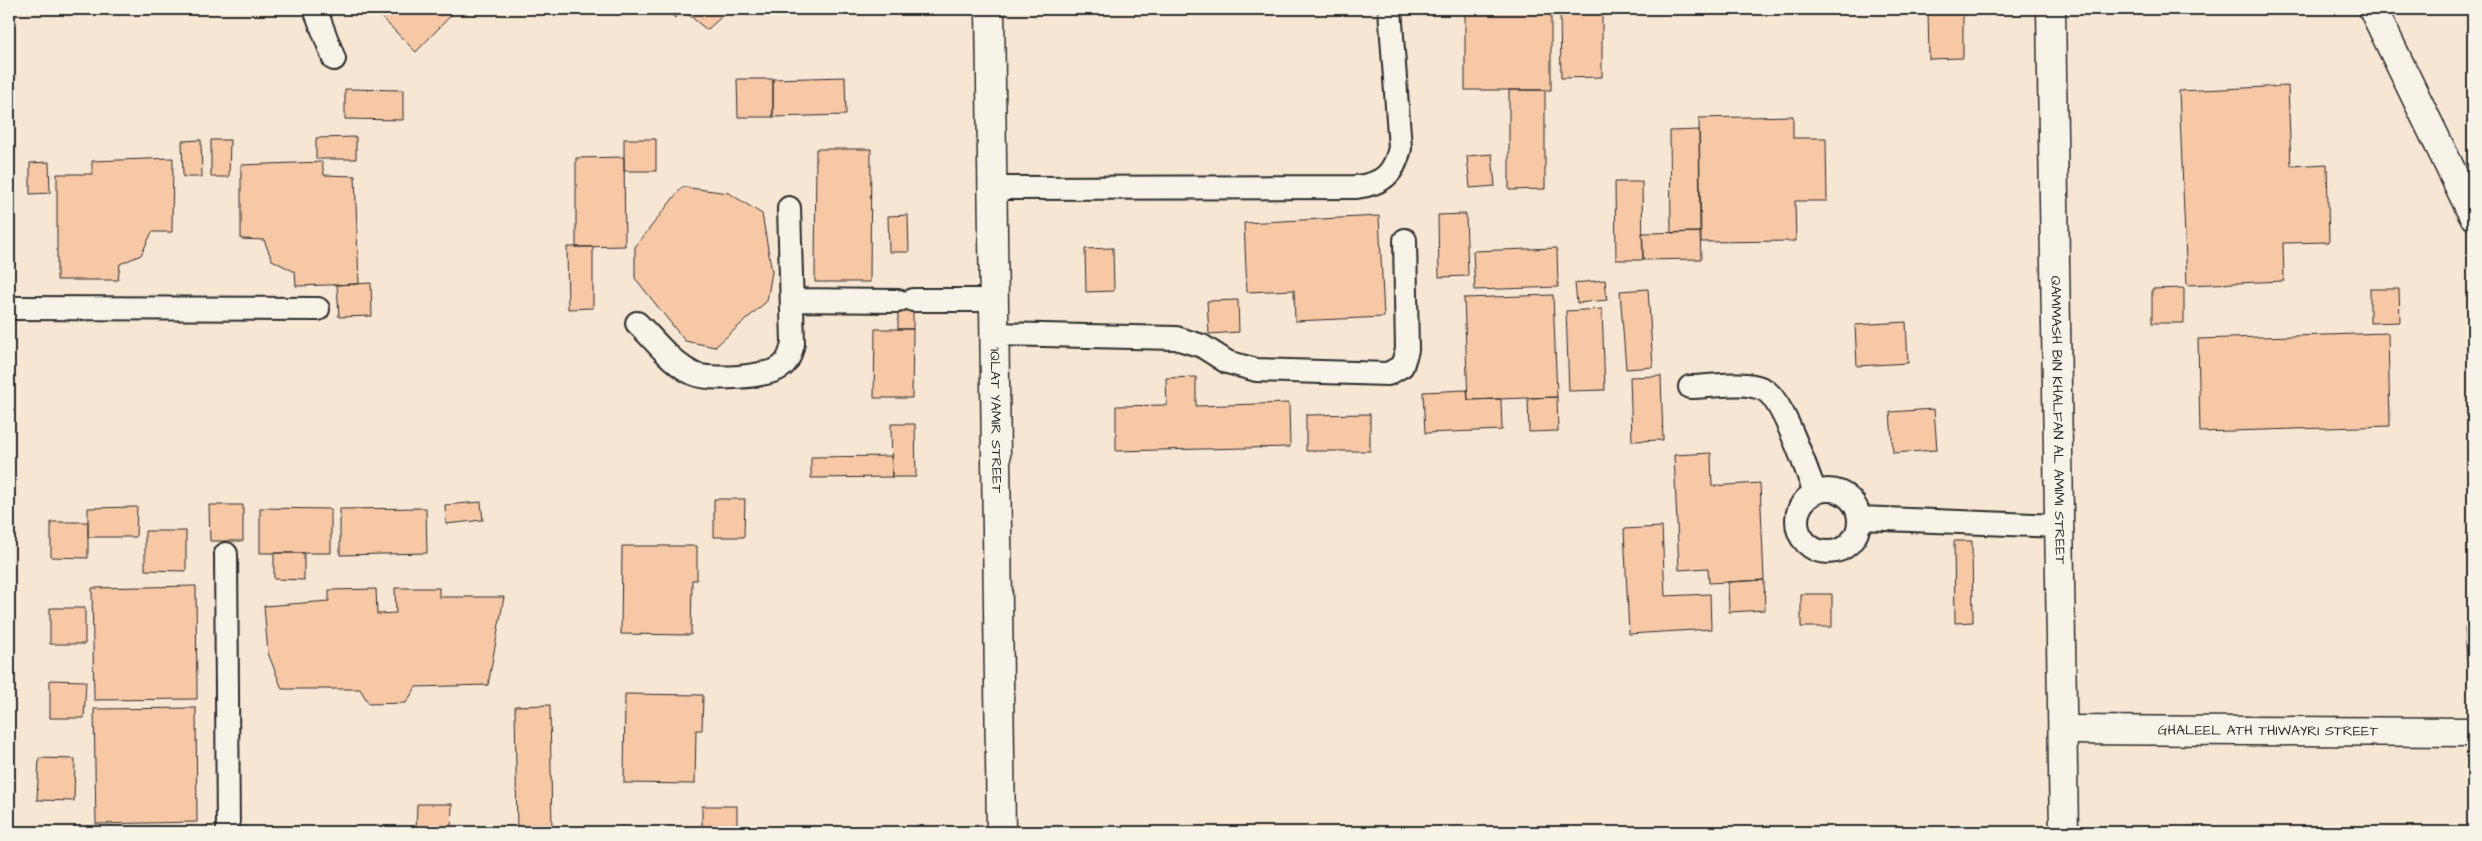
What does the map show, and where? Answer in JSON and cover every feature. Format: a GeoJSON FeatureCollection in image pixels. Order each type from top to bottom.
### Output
{"type":"FeatureCollection","features":[{"type":"Feature","properties":{"kind":"street","name":"'IQLAT YAMIR STREET"},"geometry":{"type":"LineString","coordinates":[[990,9],[1000,832]]}},
{"type":"Feature","properties":{"kind":"street","name":"QAMMASH BIN KHALFAN AL AMIMI STREET"},"geometry":{"type":"LineString","coordinates":[[2051,9],[2064,832]]}},
{"type":"Feature","properties":{"kind":"street"},"geometry":{"type":"LineString","coordinates":[[2373,9],[2473,215]]}},
{"type":"Feature","properties":{"kind":"street","name":"GHALEEL ATH THIWAYRI STREET"},"geometry":{"type":"LineString","coordinates":[[2063,730],[2473,732]]}},
{"type":"Feature","properties":{"kind":"lane"},"geometry":{"type":"LineString","coordinates":[[315,9],[334,59]]}},
{"type":"Feature","properties":{"kind":"lane"},"geometry":{"type":"LineString","coordinates":[[992,188],[1356,187],[1372,185],[1386,177],[1396,164],[1400,148],[1390,9]]}},
{"type":"Feature","properties":{"kind":"lane"},"geometry":{"type":"LineString","coordinates":[[637,323],[679,363],[696,374],[717,378],[764,373],[782,366],[791,352],[792,300],[789,208]]}},
{"type":"Feature","properties":{"kind":"lane"},"geometry":{"type":"LineString","coordinates":[[994,334],[1176,338],[1202,346],[1227,362],[1256,370],[1388,374],[1402,366],[1407,350],[1406,240]]}},
{"type":"Feature","properties":{"kind":"lane"},"geometry":{"type":"LineString","coordinates":[[792,300],[994,300]]}},
{"type":"Feature","properties":{"kind":"lane"},"geometry":{"type":"LineString","coordinates":[[9,308],[318,309]]}},
{"type":"Feature","properties":{"kind":"lane"},"geometry":{"type":"LineString","coordinates":[[1690,387],[1754,386],[1770,394],[1780,406],[1815,492]]}},
{"type":"Feature","properties":{"kind":"lane"},"geometry":{"type":"LineString","coordinates":[[1826,489],[1838,491],[1850,497],[1857,506],[1860,518],[1858,530],[1852,541],[1842,549],[1830,552],[1818,551],[1808,545],[1800,535],[1797,523],[1798,511],[1804,500],[1815,492],[1826,489]]}},
{"type":"Feature","properties":{"kind":"lane"},"geometry":{"type":"LineString","coordinates":[[1860,518],[2060,526]]}},
{"type":"Feature","properties":{"kind":"lane"},"geometry":{"type":"LineString","coordinates":[[226,554],[228,832]]}},
{"type":"Feature","properties":{"kind":"building"},"geometry":{"type":"Polygon","coordinates":[[[373,9],[457,9],[416,52],[373,9]]]}},
{"type":"Feature","properties":{"kind":"building"},"geometry":{"type":"Polygon","coordinates":[[[666,9],[730,9],[707,30],[683,10],[675,18],[666,9]]]}},
{"type":"Feature","properties":{"kind":"building"},"geometry":{"type":"Polygon","coordinates":[[[1465,9],[1551,9],[1551,90],[1465,90],[1465,9]]]}},
{"type":"Feature","properties":{"kind":"building"},"geometry":{"type":"Polygon","coordinates":[[[1560,9],[1602,9],[1602,77],[1561,78],[1560,9]]]}},
{"type":"Feature","properties":{"kind":"building"},"geometry":{"type":"Polygon","coordinates":[[[1928,9],[1963,9],[1963,58],[1929,59],[1928,9]]]}},
{"type":"Feature","properties":{"kind":"building"},"geometry":{"type":"Polygon","coordinates":[[[845,77],[846,115],[773,117],[773,79],[845,77]]]}},
{"type":"Feature","properties":{"kind":"building"},"geometry":{"type":"Polygon","coordinates":[[[737,79],[773,79],[773,117],[738,117],[737,79]]]}},
{"type":"Feature","properties":{"kind":"building"},"geometry":{"type":"Polygon","coordinates":[[[2288,86],[2291,166],[2327,164],[2329,242],[2283,243],[2284,281],[2187,285],[2179,91],[2288,86]]]}},
{"type":"Feature","properties":{"kind":"building"},"geometry":{"type":"Polygon","coordinates":[[[345,89],[403,90],[403,120],[345,119],[345,89]]]}},
{"type":"Feature","properties":{"kind":"building"},"geometry":{"type":"Polygon","coordinates":[[[1509,90],[1545,90],[1545,189],[1509,190],[1509,90]]]}},
{"type":"Feature","properties":{"kind":"building"},"geometry":{"type":"Polygon","coordinates":[[[1793,116],[1793,138],[1826,138],[1827,201],[1795,201],[1796,241],[1701,242],[1699,118],[1793,116]]]}},
{"type":"Feature","properties":{"kind":"building"},"geometry":{"type":"Polygon","coordinates":[[[1699,130],[1700,232],[1671,233],[1670,131],[1699,130]]]}},
{"type":"Feature","properties":{"kind":"building"},"geometry":{"type":"Polygon","coordinates":[[[356,137],[356,159],[316,159],[316,138],[356,137]]]}},
{"type":"Feature","properties":{"kind":"building"},"geometry":{"type":"Polygon","coordinates":[[[624,139],[656,139],[656,171],[624,171],[624,139]]]}},
{"type":"Feature","properties":{"kind":"building"},"geometry":{"type":"Polygon","coordinates":[[[201,140],[202,177],[183,177],[182,141],[201,140]]]}},
{"type":"Feature","properties":{"kind":"building"},"geometry":{"type":"Polygon","coordinates":[[[211,140],[230,140],[229,177],[211,177],[211,140]]]}},
{"type":"Feature","properties":{"kind":"building"},"geometry":{"type":"Polygon","coordinates":[[[816,149],[871,149],[870,282],[815,282],[816,149]]]}},
{"type":"Feature","properties":{"kind":"building"},"geometry":{"type":"Polygon","coordinates":[[[1492,154],[1495,186],[1470,188],[1467,156],[1492,154]]]}},
{"type":"Feature","properties":{"kind":"building"},"geometry":{"type":"Polygon","coordinates":[[[624,157],[625,246],[576,247],[576,158],[624,157]]]}},
{"type":"Feature","properties":{"kind":"building"},"geometry":{"type":"Polygon","coordinates":[[[173,158],[172,232],[152,232],[141,255],[120,264],[118,280],[57,280],[57,174],[92,174],[92,161],[173,158]]]}},
{"type":"Feature","properties":{"kind":"building"},"geometry":{"type":"Polygon","coordinates":[[[49,162],[50,193],[30,194],[30,163],[49,162]]]}},
{"type":"Feature","properties":{"kind":"building"},"geometry":{"type":"Polygon","coordinates":[[[322,162],[324,175],[355,176],[359,284],[296,286],[295,272],[272,260],[264,240],[241,239],[241,165],[322,162]]]}},
{"type":"Feature","properties":{"kind":"building"},"geometry":{"type":"Polygon","coordinates":[[[1615,182],[1642,182],[1643,260],[1616,260],[1615,182]]]}},
{"type":"Feature","properties":{"kind":"building"},"geometry":{"type":"Polygon","coordinates":[[[682,187],[729,193],[762,214],[772,272],[767,301],[715,347],[685,341],[635,278],[635,247],[682,187]]]}},
{"type":"Feature","properties":{"kind":"building"},"geometry":{"type":"Polygon","coordinates":[[[1466,214],[1468,276],[1439,277],[1438,215],[1466,214]]]}},
{"type":"Feature","properties":{"kind":"building"},"geometry":{"type":"Polygon","coordinates":[[[908,215],[909,252],[889,252],[888,216],[908,215]]]}},
{"type":"Feature","properties":{"kind":"building"},"geometry":{"type":"Polygon","coordinates":[[[1379,216],[1384,317],[1295,321],[1294,290],[1247,292],[1244,223],[1379,216]]]}},
{"type":"Feature","properties":{"kind":"building"},"geometry":{"type":"Polygon","coordinates":[[[1700,232],[1701,259],[1643,260],[1642,233],[1700,232]]]}},
{"type":"Feature","properties":{"kind":"building"},"geometry":{"type":"Polygon","coordinates":[[[567,247],[593,247],[593,308],[568,309],[567,247]]]}},
{"type":"Feature","properties":{"kind":"building"},"geometry":{"type":"Polygon","coordinates":[[[1113,248],[1114,291],[1086,292],[1085,249],[1113,248]]]}},
{"type":"Feature","properties":{"kind":"building"},"geometry":{"type":"Polygon","coordinates":[[[1557,248],[1558,287],[1475,290],[1473,251],[1557,248]]]}},
{"type":"Feature","properties":{"kind":"building"},"geometry":{"type":"Polygon","coordinates":[[[1605,280],[1607,300],[1577,303],[1575,283],[1605,280]]]}},
{"type":"Feature","properties":{"kind":"building"},"geometry":{"type":"Polygon","coordinates":[[[371,283],[372,316],[339,317],[337,285],[371,283]]]}},
{"type":"Feature","properties":{"kind":"building"},"geometry":{"type":"Polygon","coordinates":[[[2184,288],[2184,323],[2152,323],[2152,289],[2184,288]]]}},
{"type":"Feature","properties":{"kind":"building"},"geometry":{"type":"Polygon","coordinates":[[[1648,289],[1653,367],[1626,369],[1620,291],[1648,289]]]}},
{"type":"Feature","properties":{"kind":"building"},"geometry":{"type":"Polygon","coordinates":[[[2370,289],[2399,289],[2400,322],[2370,323],[2370,289]]]}},
{"type":"Feature","properties":{"kind":"building"},"geometry":{"type":"Polygon","coordinates":[[[1553,295],[1557,397],[1468,400],[1464,298],[1553,295]]]}},
{"type":"Feature","properties":{"kind":"building"},"geometry":{"type":"Polygon","coordinates":[[[898,297],[913,297],[913,329],[898,329],[898,297]]]}},
{"type":"Feature","properties":{"kind":"building"},"geometry":{"type":"Polygon","coordinates":[[[1238,300],[1239,332],[1209,334],[1207,301],[1238,300]]]}},
{"type":"Feature","properties":{"kind":"building"},"geometry":{"type":"Polygon","coordinates":[[[1602,309],[1605,390],[1569,391],[1566,311],[1602,309]]]}},
{"type":"Feature","properties":{"kind":"building"},"geometry":{"type":"Polygon","coordinates":[[[1906,322],[1908,363],[1857,366],[1855,325],[1906,322]]]}},
{"type":"Feature","properties":{"kind":"building"},"geometry":{"type":"Polygon","coordinates":[[[875,329],[913,329],[912,398],[874,398],[875,329]]]}},
{"type":"Feature","properties":{"kind":"building"},"geometry":{"type":"Polygon","coordinates":[[[2388,333],[2390,426],[2200,432],[2198,339],[2388,333]]]}},
{"type":"Feature","properties":{"kind":"building"},"geometry":{"type":"Polygon","coordinates":[[[1661,376],[1663,440],[1632,441],[1630,377],[1661,376]]]}},
{"type":"Feature","properties":{"kind":"building"},"geometry":{"type":"Polygon","coordinates":[[[1196,377],[1196,406],[1289,403],[1290,447],[1116,451],[1116,406],[1167,405],[1166,378],[1196,377]]]}},
{"type":"Feature","properties":{"kind":"building"},"geometry":{"type":"Polygon","coordinates":[[[1467,390],[1468,400],[1501,399],[1502,430],[1425,433],[1423,392],[1467,390]]]}},
{"type":"Feature","properties":{"kind":"building"},"geometry":{"type":"Polygon","coordinates":[[[1557,397],[1558,431],[1529,432],[1528,398],[1557,397]]]}},
{"type":"Feature","properties":{"kind":"building"},"geometry":{"type":"Polygon","coordinates":[[[1934,409],[1937,450],[1893,453],[1890,412],[1934,409]]]}},
{"type":"Feature","properties":{"kind":"building"},"geometry":{"type":"Polygon","coordinates":[[[1370,414],[1370,451],[1306,451],[1306,415],[1370,414]]]}},
{"type":"Feature","properties":{"kind":"building"},"geometry":{"type":"Polygon","coordinates":[[[891,424],[915,424],[916,477],[892,477],[891,424]]]}},
{"type":"Feature","properties":{"kind":"building"},"geometry":{"type":"Polygon","coordinates":[[[1711,453],[1712,486],[1760,483],[1764,580],[1709,583],[1708,568],[1679,570],[1674,455],[1711,453]]]}},
{"type":"Feature","properties":{"kind":"building"},"geometry":{"type":"Polygon","coordinates":[[[891,456],[892,477],[811,478],[811,457],[891,456]]]}},
{"type":"Feature","properties":{"kind":"building"},"geometry":{"type":"Polygon","coordinates":[[[714,499],[745,499],[744,537],[714,537],[714,499]]]}},
{"type":"Feature","properties":{"kind":"building"},"geometry":{"type":"Polygon","coordinates":[[[481,502],[483,520],[446,524],[445,505],[481,502]]]}},
{"type":"Feature","properties":{"kind":"building"},"geometry":{"type":"Polygon","coordinates":[[[209,505],[243,505],[243,541],[210,541],[209,505]]]}},
{"type":"Feature","properties":{"kind":"building"},"geometry":{"type":"Polygon","coordinates":[[[137,507],[136,537],[88,537],[88,508],[137,507]]]}},
{"type":"Feature","properties":{"kind":"building"},"geometry":{"type":"Polygon","coordinates":[[[260,508],[331,509],[331,553],[260,553],[260,508]]]}},
{"type":"Feature","properties":{"kind":"building"},"geometry":{"type":"Polygon","coordinates":[[[426,508],[427,553],[340,555],[340,509],[426,508]]]}},
{"type":"Feature","properties":{"kind":"building"},"geometry":{"type":"Polygon","coordinates":[[[51,522],[88,522],[88,558],[51,557],[51,522]]]}},
{"type":"Feature","properties":{"kind":"building"},"geometry":{"type":"Polygon","coordinates":[[[1662,527],[1665,596],[1710,594],[1711,629],[1629,634],[1624,529],[1662,527]]]}},
{"type":"Feature","properties":{"kind":"building"},"geometry":{"type":"Polygon","coordinates":[[[145,531],[186,531],[186,571],[145,570],[145,531]]]}},
{"type":"Feature","properties":{"kind":"building"},"geometry":{"type":"Polygon","coordinates":[[[1954,541],[1972,541],[1973,622],[1955,623],[1954,541]]]}},
{"type":"Feature","properties":{"kind":"building"},"geometry":{"type":"Polygon","coordinates":[[[622,546],[697,546],[697,580],[692,580],[691,635],[621,634],[622,546]]]}},
{"type":"Feature","properties":{"kind":"building"},"geometry":{"type":"Polygon","coordinates":[[[274,553],[304,553],[304,580],[274,579],[274,553]]]}},
{"type":"Feature","properties":{"kind":"building"},"geometry":{"type":"Polygon","coordinates":[[[1764,580],[1765,610],[1729,612],[1728,582],[1764,580]]]}},
{"type":"Feature","properties":{"kind":"building"},"geometry":{"type":"Polygon","coordinates":[[[196,586],[197,699],[94,700],[92,588],[196,586]]]}},
{"type":"Feature","properties":{"kind":"building"},"geometry":{"type":"Polygon","coordinates":[[[395,588],[439,588],[439,597],[504,597],[488,685],[416,687],[406,703],[369,704],[360,689],[282,689],[268,653],[264,606],[329,601],[329,590],[376,589],[377,614],[396,613],[395,588]]]}},
{"type":"Feature","properties":{"kind":"building"},"geometry":{"type":"Polygon","coordinates":[[[1801,594],[1832,594],[1832,627],[1801,627],[1801,594]]]}},
{"type":"Feature","properties":{"kind":"building"},"geometry":{"type":"Polygon","coordinates":[[[50,608],[85,608],[85,644],[50,644],[50,608]]]}},
{"type":"Feature","properties":{"kind":"building"},"geometry":{"type":"Polygon","coordinates":[[[2465,627],[2473,627],[2473,661],[2467,662],[2465,627]]]}},
{"type":"Feature","properties":{"kind":"building"},"geometry":{"type":"Polygon","coordinates":[[[50,680],[86,681],[84,718],[50,718],[50,680]]]}},
{"type":"Feature","properties":{"kind":"building"},"geometry":{"type":"Polygon","coordinates":[[[625,694],[703,695],[702,730],[696,730],[695,784],[624,783],[625,694]]]}},
{"type":"Feature","properties":{"kind":"building"},"geometry":{"type":"Polygon","coordinates":[[[550,705],[552,832],[517,832],[515,706],[550,705]]]}},
{"type":"Feature","properties":{"kind":"building"},"geometry":{"type":"Polygon","coordinates":[[[196,708],[197,822],[96,824],[94,709],[196,708]]]}},
{"type":"Feature","properties":{"kind":"building"},"geometry":{"type":"Polygon","coordinates":[[[39,758],[75,759],[74,801],[37,800],[39,758]]]}},
{"type":"Feature","properties":{"kind":"building"},"geometry":{"type":"Polygon","coordinates":[[[417,804],[452,804],[451,832],[416,832],[417,804]]]}},
{"type":"Feature","properties":{"kind":"building"},"geometry":{"type":"Polygon","coordinates":[[[702,806],[737,806],[737,832],[702,832],[702,806]]]}}]}
